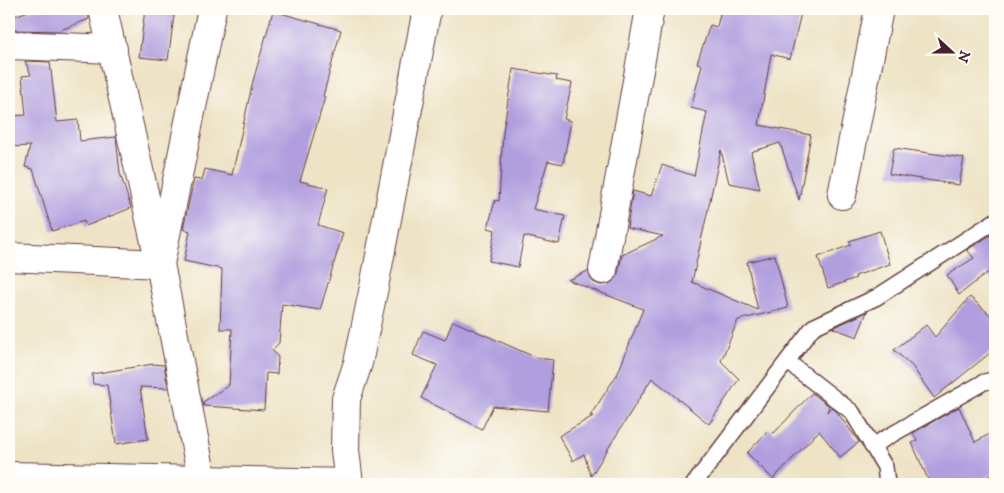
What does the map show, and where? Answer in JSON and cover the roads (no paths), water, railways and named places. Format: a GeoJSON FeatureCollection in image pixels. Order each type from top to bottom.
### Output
{"type":"FeatureCollection","features":[{"type":"Feature","properties":{"kind":"street"},"geometry":{"type":"LineString","coordinates":[[103,9],[160,264],[202,480]]}},
{"type":"Feature","properties":{"kind":"street"},"geometry":{"type":"LineString","coordinates":[[160,264],[212,9]]}},
{"type":"Feature","properties":{"kind":"street"},"geometry":{"type":"LineString","coordinates":[[9,476],[349,484],[345,450],[346,399],[358,363],[374,286],[426,9]]}},
{"type":"Feature","properties":{"kind":"street"},"geometry":{"type":"LineString","coordinates":[[603,270],[650,9]]}},
{"type":"Feature","properties":{"kind":"street"},"geometry":{"type":"LineString","coordinates":[[842,195],[879,9]]}},
{"type":"Feature","properties":{"kind":"street"},"geometry":{"type":"LineString","coordinates":[[9,45],[113,49]]}},
{"type":"Feature","properties":{"kind":"street"},"geometry":{"type":"LineString","coordinates":[[9,257],[160,264]]}},
{"type":"Feature","properties":{"kind":"lane"},"geometry":{"type":"LineString","coordinates":[[694,484],[813,327],[877,297],[995,221]]}},
{"type":"Feature","properties":{"kind":"lane"},"geometry":{"type":"LineString","coordinates":[[788,362],[852,412],[885,467],[887,484]]}},
{"type":"Feature","properties":{"kind":"lane"},"geometry":{"type":"LineString","coordinates":[[872,446],[984,382],[995,380]]}}]}
